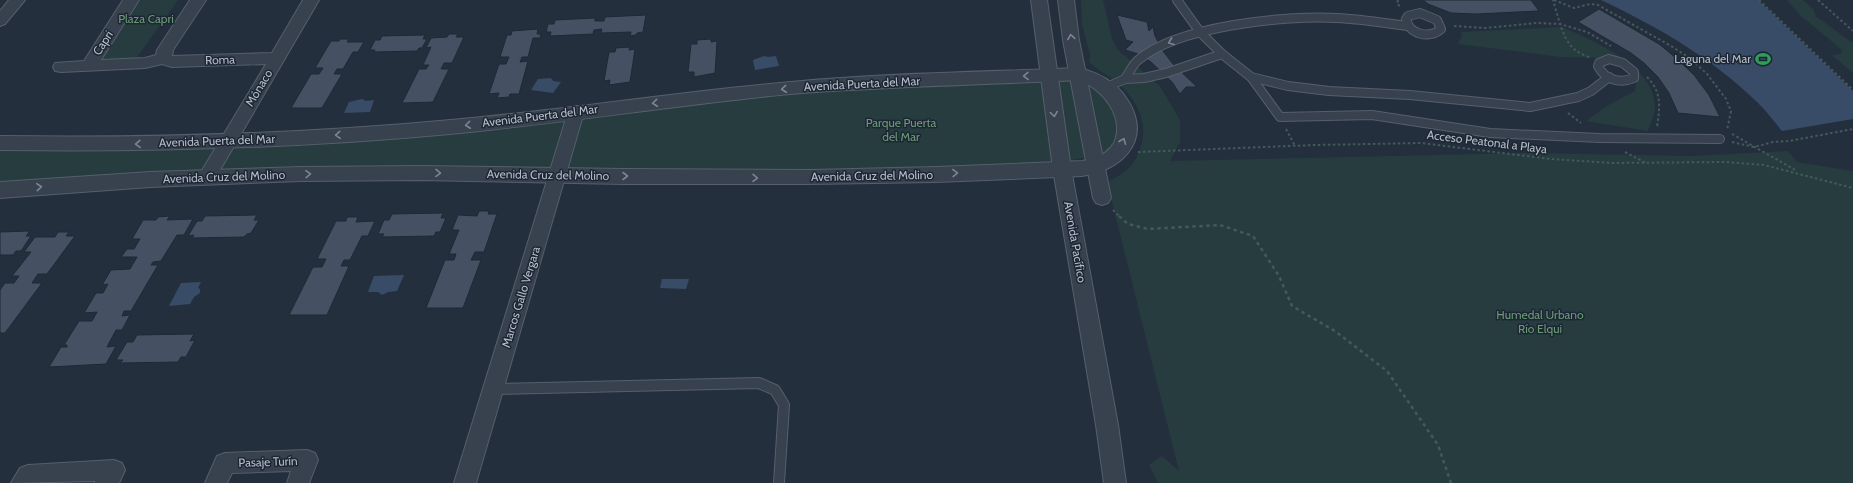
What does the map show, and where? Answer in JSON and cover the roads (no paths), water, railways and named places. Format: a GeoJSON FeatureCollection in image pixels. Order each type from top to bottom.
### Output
{"type":"FeatureCollection","features":[{"type":"Feature","properties":{"kind":"street"},"geometry":{"type":"LineString","coordinates":[[0,21],[17,0]]}},
{"type":"Feature","properties":{"kind":"street","name":"Capri"},"geometry":{"type":"LineString","coordinates":[[88,66],[131,0]]}},
{"type":"Feature","properties":{"kind":"street"},"geometry":{"type":"LineString","coordinates":[[163,59],[165,50],[198,0]]}},
{"type":"Feature","properties":{"kind":"street","name":"Mónaco"},"geometry":{"type":"LineString","coordinates":[[207,177],[311,0]]}},
{"type":"Feature","properties":{"kind":"street","name":"Avenida Pacífico"},"geometry":{"type":"LineString","coordinates":[[1039,0],[1062,169],[1108,432],[1115,483]]}},
{"type":"Feature","properties":{"kind":"street"},"geometry":{"type":"LineString","coordinates":[[1066,0],[1071,40],[1079,74],[1102,198]]}},
{"type":"Feature","properties":{"kind":"street","name":"Roma"},"geometry":{"type":"LineString","coordinates":[[61,67],[145,63],[163,59],[172,62],[277,58]]}},
{"type":"Feature","properties":{"kind":"street"},"geometry":{"type":"LineString","coordinates":[[1079,74],[1093,78],[1107,87],[1122,104],[1127,120],[1125,138],[1117,153],[1106,162],[1096,166]]}},
{"type":"Feature","properties":{"kind":"street","name":"Avenida Puerta del Mar"},"geometry":{"type":"LineString","coordinates":[[0,143],[120,144],[228,141],[396,131],[842,84],[1079,74]]}},
{"type":"Feature","properties":{"kind":"street","name":"Marcos Gallo Vergara"},"geometry":{"type":"LineString","coordinates":[[465,483],[576,112]]}},
{"type":"Feature","properties":{"kind":"street","name":"Avenida Cruz del Molino"},"geometry":{"type":"LineString","coordinates":[[0,190],[207,177],[393,173],[788,178],[1062,169],[1096,166]]}},
{"type":"Feature","properties":{"kind":"street","name":"Pasaje Turín"},"geometry":{"type":"LineString","coordinates":[[216,483],[225,463],[308,460],[298,483]]}},
{"type":"Feature","properties":{"kind":"street"},"geometry":{"type":"LineString","coordinates":[[22,483],[28,474],[114,470],[106,483]]}},
{"type":"Feature","properties":{"kind":"lane"},"geometry":{"type":"LineString","coordinates":[[1177,0],[1200,32],[1222,54],[1251,78],[1280,117],[1372,115],[1426,122],[1490,133],[1600,138],[1720,139]]}},
{"type":"Feature","properties":{"kind":"lane"},"geometry":{"type":"LineString","coordinates":[[1124,79],[1131,67],[1144,55],[1167,44],[1200,32],[1260,22],[1301,18],[1337,18],[1407,26],[1419,33],[1431,35],[1440,32],[1441,25],[1434,18],[1420,14],[1408,16],[1406,19],[1407,26]]}},
{"type":"Feature","properties":{"kind":"lane"},"geometry":{"type":"LineString","coordinates":[[1107,87],[1124,79],[1154,77],[1222,54]]}},
{"type":"Feature","properties":{"kind":"lane"},"geometry":{"type":"LineString","coordinates":[[1251,78],[1288,86],[1329,91],[1410,96],[1530,107],[1578,97],[1591,91],[1609,77]]}},
{"type":"Feature","properties":{"kind":"lane"},"geometry":{"type":"LineString","coordinates":[[494,389],[759,383],[767,385],[779,394],[784,405],[779,483]]}},
{"type":"Feature","properties":{"kind":"water","name":"Laguna del Mar"},"geometry":{"type":"Polygon","coordinates":[[[1601,0],[1758,0],[1853,91],[1853,119],[1782,131],[1758,103],[1703,58],[1643,21],[1601,0]]]}},
{"type":"Feature","properties":{"kind":"water"},"geometry":{"type":"Polygon","coordinates":[[[764,56],[776,56],[779,66],[755,70],[753,60],[764,56]]]}},
{"type":"Feature","properties":{"kind":"water"},"geometry":{"type":"Polygon","coordinates":[[[551,78],[553,81],[561,82],[553,93],[531,90],[538,79],[551,78]]]}},
{"type":"Feature","properties":{"kind":"water"},"geometry":{"type":"Polygon","coordinates":[[[362,99],[366,101],[374,100],[370,112],[344,113],[349,102],[362,99]]]}},
{"type":"Feature","properties":{"kind":"water"},"geometry":{"type":"Polygon","coordinates":[[[404,275],[397,291],[388,292],[382,295],[378,292],[368,292],[374,276],[404,275]]]}},
{"type":"Feature","properties":{"kind":"water"},"geometry":{"type":"Polygon","coordinates":[[[662,279],[689,279],[686,289],[660,288],[662,279]]]}},
{"type":"Feature","properties":{"kind":"water"},"geometry":{"type":"Polygon","coordinates":[[[201,282],[198,288],[200,289],[200,293],[194,297],[190,304],[169,306],[181,283],[201,282]]]}},
{"type":"Feature","properties":{"kind":"place","name":"Laguna del Mar"},"geometry":{"type":"Point","coordinates":[1763,59]}},
{"type":"Feature","properties":{"kind":"park label","name":"Plaza Capri"},"geometry":{"type":"Point","coordinates":[146,19]}},
{"type":"Feature","properties":{"kind":"park label","name":"Parque Puerta del Mar"},"geometry":{"type":"Point","coordinates":[901,130]}},
{"type":"Feature","properties":{"kind":"park label","name":"Humedal Urbano Río Elqui"},"geometry":{"type":"Point","coordinates":[1540,322]}}]}
